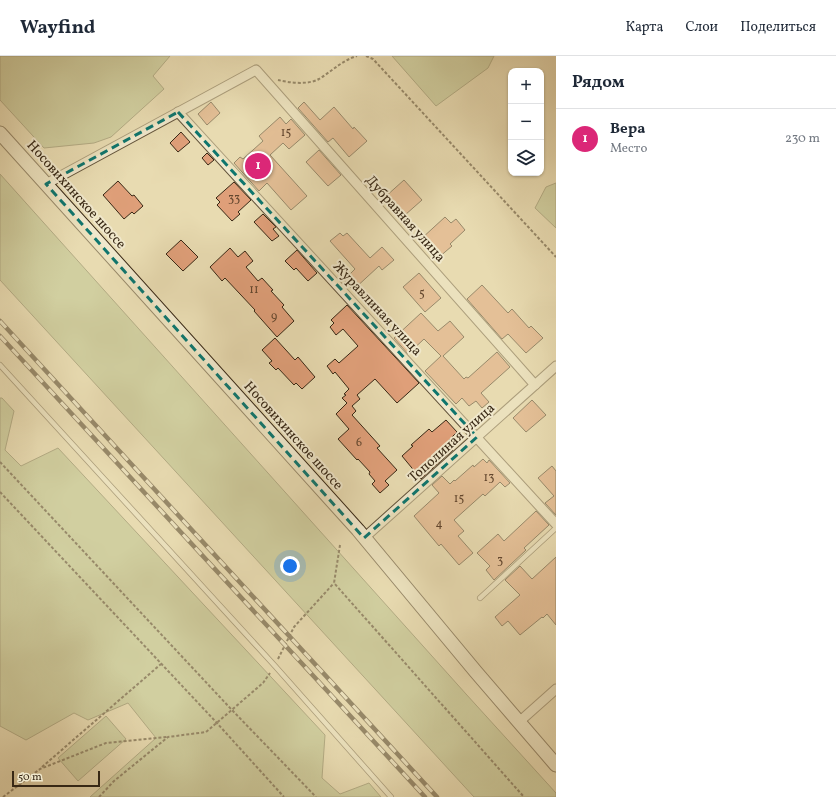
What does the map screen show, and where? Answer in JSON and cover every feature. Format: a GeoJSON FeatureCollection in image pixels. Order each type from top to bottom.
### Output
{"type":"FeatureCollection","features":[{"type":"Feature","properties":{"kind":"main road","name":"Носовихинское шоссе"},"geometry":{"type":"LineString","coordinates":[[0,133],[358,530],[556,766]]}},
{"type":"Feature","properties":{"kind":"street"},"geometry":{"type":"LineString","coordinates":[[46,184],[256,70]]}},
{"type":"Feature","properties":{"kind":"street","name":"Дубравная улица"},"geometry":{"type":"LineString","coordinates":[[256,70],[536,385]]}},
{"type":"Feature","properties":{"kind":"street","name":"Журавлиная улица"},"geometry":{"type":"LineString","coordinates":[[178,112],[556,524]]}},
{"type":"Feature","properties":{"kind":"street","name":"Тополиная улица"},"geometry":{"type":"LineString","coordinates":[[364,538],[556,366]]}},
{"type":"Feature","properties":{"kind":"street"},"geometry":{"type":"LineString","coordinates":[[519,722],[556,689]]}},
{"type":"Feature","properties":{"kind":"lane"},"geometry":{"type":"LineString","coordinates":[[0,365],[275,666],[390,797]]}},
{"type":"Feature","properties":{"kind":"lane"},"geometry":{"type":"LineString","coordinates":[[480,598],[556,528]]}},
{"type":"Feature","properties":{"kind":"path"},"geometry":{"type":"LineString","coordinates":[[256,70],[272,78],[287,82],[304,83],[318,80],[349,59],[357,56]]}},
{"type":"Feature","properties":{"kind":"path"},"geometry":{"type":"LineString","coordinates":[[366,56],[373,59],[556,257]]}},
{"type":"Feature","properties":{"kind":"path"},"geometry":{"type":"LineString","coordinates":[[0,462],[231,709],[316,797]]}},
{"type":"Feature","properties":{"kind":"path"},"geometry":{"type":"LineString","coordinates":[[0,492],[216,722],[284,797]]}},
{"type":"Feature","properties":{"kind":"path"},"geometry":{"type":"LineString","coordinates":[[40,769],[106,743],[206,732],[263,683],[275,666],[294,627],[334,583],[340,545]]}},
{"type":"Feature","properties":{"kind":"path"},"geometry":{"type":"LineString","coordinates":[[334,583],[524,797]]}},
{"type":"Feature","properties":{"kind":"path"},"geometry":{"type":"LineString","coordinates":[[3,797],[40,769],[161,664]]}},
{"type":"Feature","properties":{"kind":"path"},"geometry":{"type":"LineString","coordinates":[[99,797],[114,781],[168,737]]}},
{"type":"Feature","properties":{"kind":"highlighted area"},"geometry":{"type":"Polygon","coordinates":[[[178,112],[477,437],[364,538],[46,184],[178,112]]]}},
{"type":"Feature","properties":{"kind":"green space"},"geometry":{"type":"Polygon","coordinates":[[[0,56],[170,56],[153,76],[164,89],[111,137],[94,143],[44,148],[0,100],[0,56]]]}},
{"type":"Feature","properties":{"kind":"green space"},"geometry":{"type":"Polygon","coordinates":[[[392,56],[494,56],[488,68],[436,106],[392,56]]]}},
{"type":"Feature","properties":{"kind":"green space"},"geometry":{"type":"Polygon","coordinates":[[[0,174],[556,793],[556,797],[474,797],[0,280],[0,174]]]}},
{"type":"Feature","properties":{"kind":"green space"},"geometry":{"type":"Polygon","coordinates":[[[556,183],[556,228],[535,208],[546,187],[556,183]]]}},
{"type":"Feature","properties":{"kind":"green space"},"geometry":{"type":"Polygon","coordinates":[[[0,398],[2,398],[14,411],[5,450],[21,466],[58,448],[325,735],[322,778],[340,794],[369,783],[381,797],[90,797],[156,738],[128,703],[88,720],[74,713],[26,740],[0,726],[0,398]]]}},
{"type":"Feature","properties":{"kind":"green space"},"geometry":{"type":"Polygon","coordinates":[[[106,716],[126,739],[78,781],[58,758],[106,716]]]}},
{"type":"Feature","properties":{"kind":"building"},"geometry":{"type":"Polygon","coordinates":[[[211,102],[220,113],[207,125],[198,114],[211,102]]]}},
{"type":"Feature","properties":{"kind":"building"},"geometry":{"type":"Polygon","coordinates":[[[304,102],[320,120],[334,107],[353,129],[354,127],[367,141],[349,157],[333,138],[328,142],[298,108],[304,102]]]}},
{"type":"Feature","properties":{"kind":"building"},"geometry":{"type":"Polygon","coordinates":[[[280,117],[286,124],[291,119],[305,135],[289,149],[283,143],[270,155],[307,196],[291,210],[267,183],[259,191],[234,163],[240,157],[243,159],[263,141],[259,136],[280,117]]]}},
{"type":"Feature","properties":{"kind":"building"},"geometry":{"type":"Polygon","coordinates":[[[181,132],[190,142],[178,152],[170,143],[181,132]]]}},
{"type":"Feature","properties":{"kind":"building"},"geometry":{"type":"Polygon","coordinates":[[[319,150],[341,175],[328,186],[306,162],[319,150]]]}},
{"type":"Feature","properties":{"kind":"building"},"geometry":{"type":"Polygon","coordinates":[[[207,153],[214,160],[208,165],[202,158],[207,153]]]}},
{"type":"Feature","properties":{"kind":"building"},"geometry":{"type":"Polygon","coordinates":[[[404,180],[422,200],[405,215],[394,203],[392,205],[385,197],[404,180]]]}},
{"type":"Feature","properties":{"kind":"building"},"geometry":{"type":"Polygon","coordinates":[[[118,181],[132,196],[134,195],[143,206],[134,214],[132,212],[124,219],[103,195],[118,181]]]}},
{"type":"Feature","properties":{"kind":"building"},"geometry":{"type":"Polygon","coordinates":[[[234,182],[251,200],[238,212],[240,214],[232,221],[217,205],[220,202],[216,198],[234,182]]]}},
{"type":"Feature","properties":{"kind":"building"},"geometry":{"type":"Polygon","coordinates":[[[263,214],[276,227],[273,229],[279,236],[272,241],[254,222],[263,214]]]}},
{"type":"Feature","properties":{"kind":"building"},"geometry":{"type":"Polygon","coordinates":[[[445,217],[451,223],[456,219],[465,230],[450,244],[452,246],[438,258],[421,239],[445,217]]]}},
{"type":"Feature","properties":{"kind":"building"},"geometry":{"type":"Polygon","coordinates":[[[340,233],[343,236],[347,233],[370,258],[382,247],[394,260],[382,270],[379,266],[353,290],[344,280],[355,269],[330,241],[340,233]]]}},
{"type":"Feature","properties":{"kind":"building"},"geometry":{"type":"Polygon","coordinates":[[[181,240],[198,257],[183,271],[166,254],[181,240]]]}},
{"type":"Feature","properties":{"kind":"building"},"geometry":{"type":"Polygon","coordinates":[[[230,248],[238,257],[245,251],[253,261],[246,267],[258,281],[262,278],[273,290],[271,291],[284,305],[282,307],[294,321],[277,337],[254,311],[255,310],[225,278],[222,281],[210,267],[230,248]]]}},
{"type":"Feature","properties":{"kind":"building"},"geometry":{"type":"Polygon","coordinates":[[[297,250],[317,273],[308,281],[296,268],[294,270],[285,261],[297,250]]]}},
{"type":"Feature","properties":{"kind":"building"},"geometry":{"type":"Polygon","coordinates":[[[419,273],[441,298],[425,312],[403,287],[419,273]]]}},
{"type":"Feature","properties":{"kind":"building"},"geometry":{"type":"Polygon","coordinates":[[[482,285],[508,313],[512,309],[529,328],[531,326],[543,338],[526,353],[508,334],[502,339],[467,299],[482,285]]]}},
{"type":"Feature","properties":{"kind":"building"},"geometry":{"type":"Polygon","coordinates":[[[347,305],[419,383],[397,403],[375,379],[357,395],[360,399],[352,406],[356,411],[352,415],[380,446],[377,448],[397,470],[385,481],[389,485],[380,493],[372,484],[375,481],[369,474],[370,472],[338,439],[349,429],[336,414],[347,403],[342,398],[346,395],[344,394],[349,389],[335,372],[333,374],[327,366],[335,359],[339,363],[358,346],[343,329],[336,335],[330,327],[334,323],[331,320],[347,305]]]}},
{"type":"Feature","properties":{"kind":"building"},"geometry":{"type":"Polygon","coordinates":[[[421,313],[438,331],[450,321],[464,337],[443,356],[464,379],[466,377],[468,378],[497,352],[510,367],[481,393],[489,402],[482,408],[476,401],[469,406],[462,398],[456,404],[425,371],[441,356],[424,339],[408,354],[394,338],[421,313]]]}},
{"type":"Feature","properties":{"kind":"building"},"geometry":{"type":"Polygon","coordinates":[[[275,338],[295,360],[298,357],[315,377],[302,389],[296,383],[294,385],[278,368],[276,370],[269,363],[272,361],[262,350],[275,338]]]}},
{"type":"Feature","properties":{"kind":"building"},"geometry":{"type":"Polygon","coordinates":[[[532,400],[546,415],[526,432],[513,418],[532,400]]]}},
{"type":"Feature","properties":{"kind":"building"},"geometry":{"type":"Polygon","coordinates":[[[446,420],[457,432],[446,443],[453,450],[421,479],[402,456],[413,446],[411,445],[429,429],[432,432],[446,420]]]}},
{"type":"Feature","properties":{"kind":"building"},"geometry":{"type":"Polygon","coordinates":[[[483,459],[487,463],[489,460],[510,483],[505,487],[500,482],[485,496],[483,494],[454,520],[464,531],[458,536],[473,553],[459,565],[441,544],[439,546],[414,516],[439,493],[432,485],[442,476],[450,484],[473,465],[474,467],[483,459]]]}},
{"type":"Feature","properties":{"kind":"building"},"geometry":{"type":"Polygon","coordinates":[[[552,466],[556,471],[556,515],[545,503],[554,496],[538,478],[552,466]]]}},
{"type":"Feature","properties":{"kind":"building"},"geometry":{"type":"Polygon","coordinates":[[[536,511],[549,525],[524,548],[526,550],[494,580],[486,570],[490,566],[477,553],[498,534],[504,541],[536,511]]]}},
{"type":"Feature","properties":{"kind":"building"},"geometry":{"type":"Polygon","coordinates":[[[556,557],[556,625],[547,614],[520,635],[508,621],[502,626],[495,617],[520,595],[505,580],[520,566],[532,579],[556,557]]]}},
{"type":"Feature","properties":{"kind":"railway"},"geometry":{"type":"LineString","coordinates":[[0,321],[437,797]]}},
{"type":"Feature","properties":{"kind":"railway"},"geometry":{"type":"LineString","coordinates":[[0,336],[425,797]]}},
{"type":"Feature","properties":{"kind":"place","name":"Вера"},"geometry":{"type":"Point","coordinates":[258,166]}}]}
